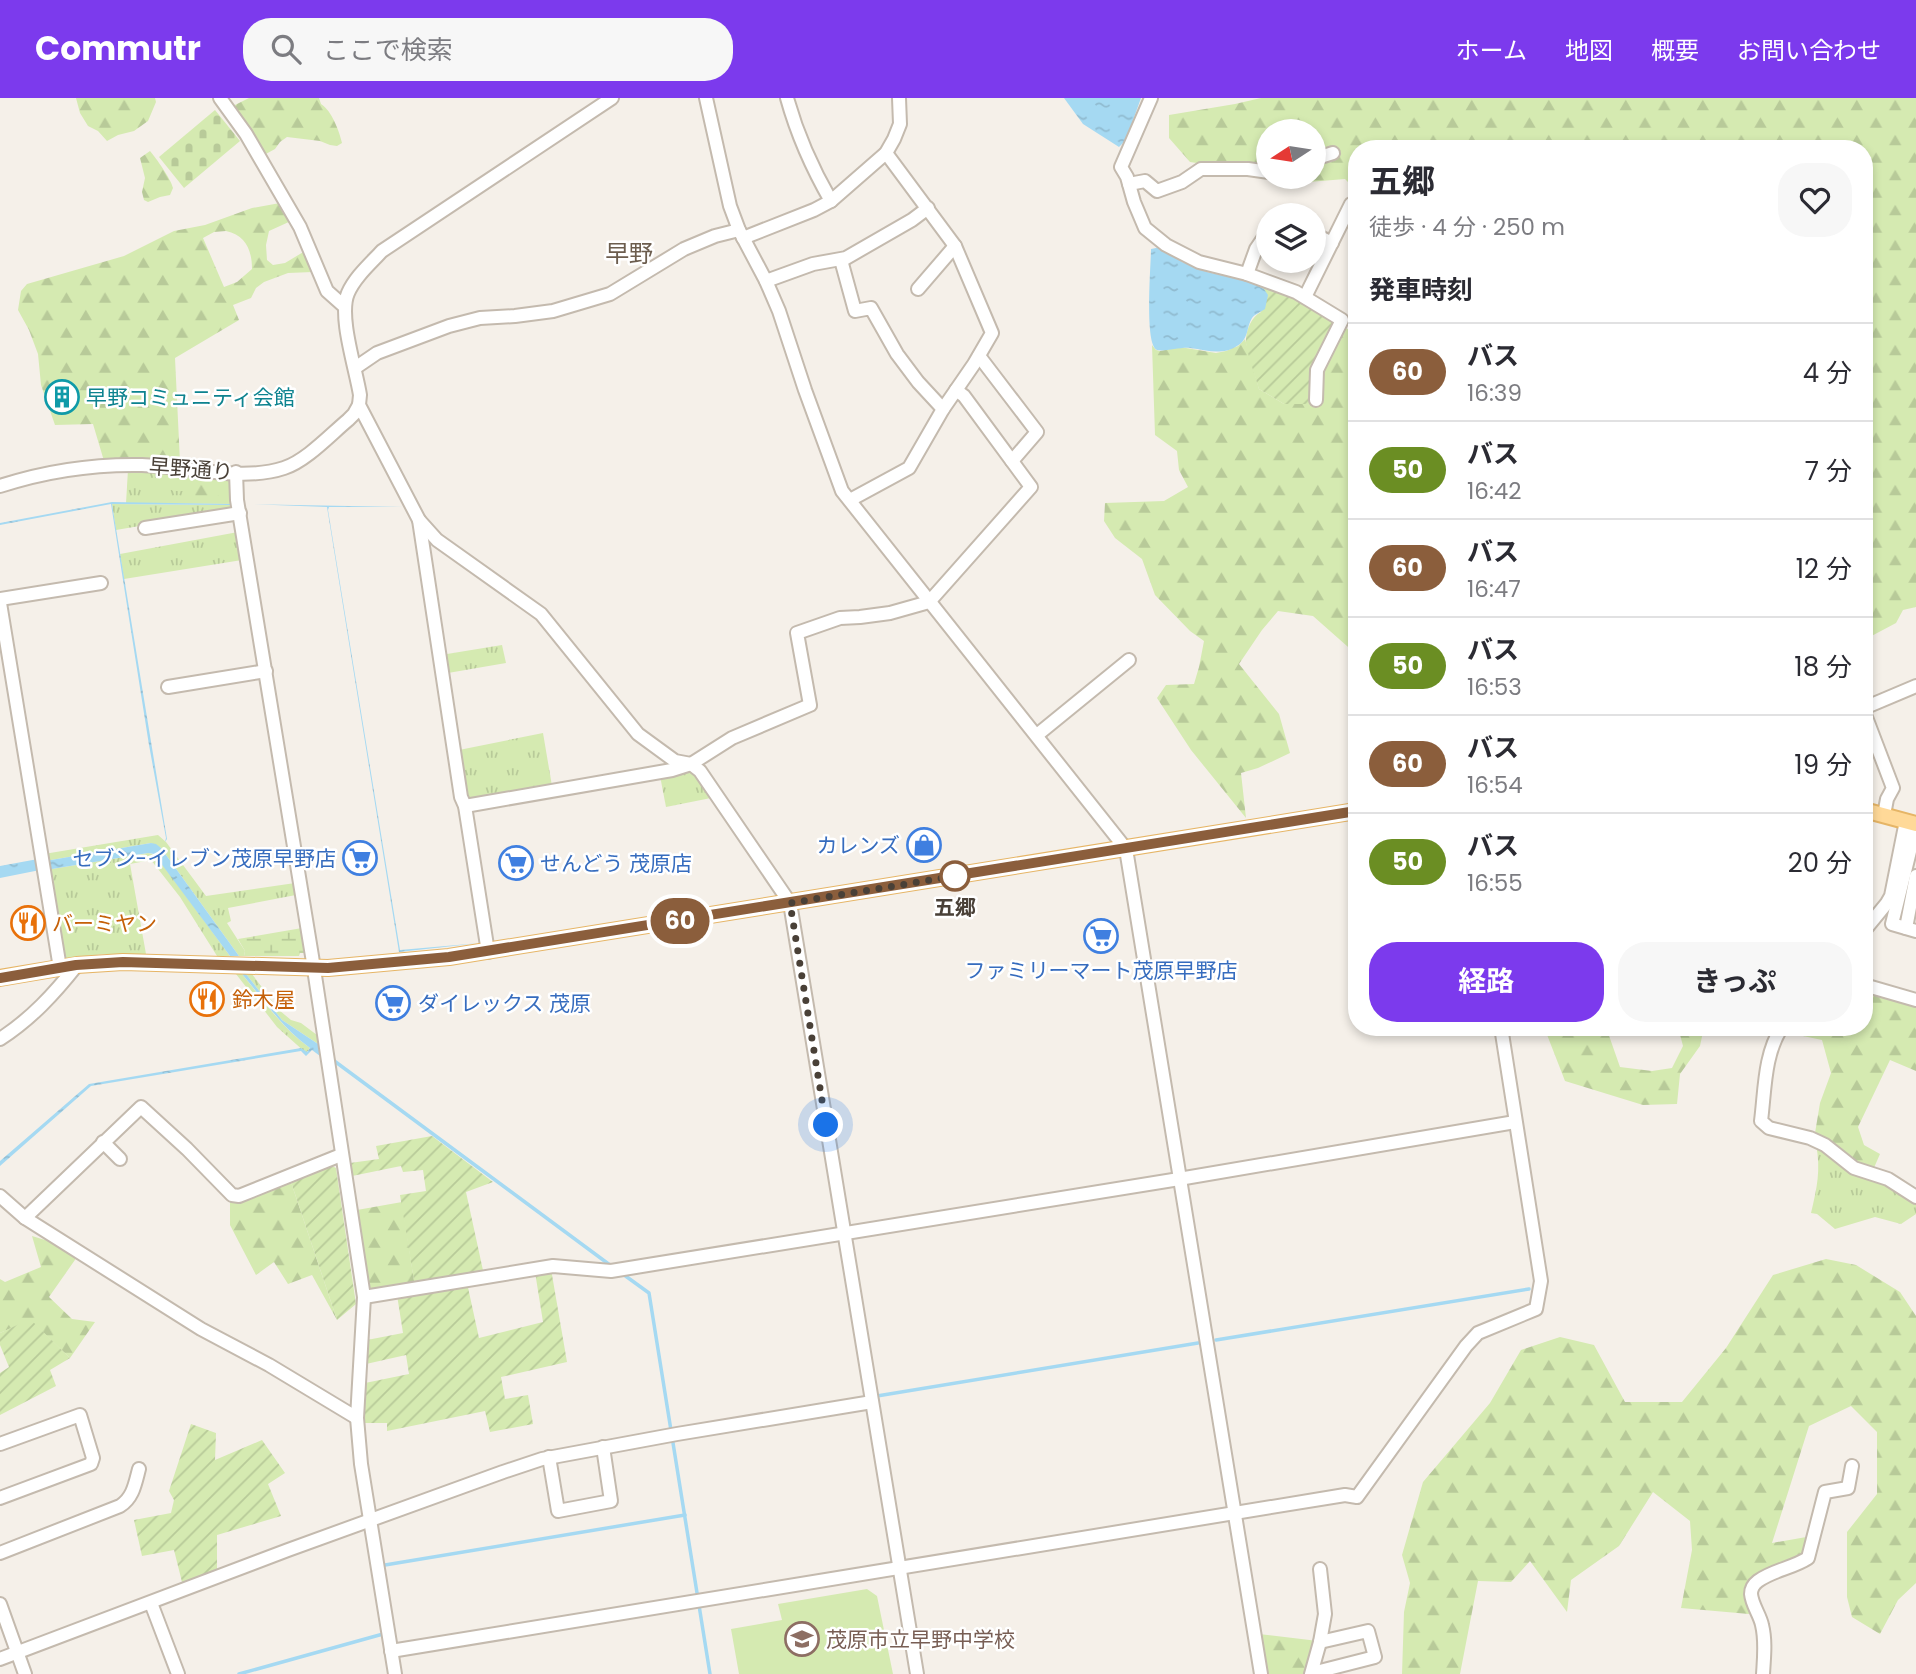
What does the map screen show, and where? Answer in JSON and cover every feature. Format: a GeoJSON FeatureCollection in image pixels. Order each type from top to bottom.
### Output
{"type":"FeatureCollection","features":[{"type":"Feature","properties":{"kind":"main road"},"geometry":{"type":"LineString","coordinates":[[0,978],[76,965],[123,962],[314,967],[426,960],[1348,812]]}},
{"type":"Feature","properties":{"kind":"main road"},"geometry":{"type":"LineString","coordinates":[[1873,812],[1913,824]]}},
{"type":"Feature","properties":{"kind":"street"},"geometry":{"type":"LineString","coordinates":[[220,98],[246,134],[300,227],[327,290],[345,307]]}},
{"type":"Feature","properties":{"kind":"street"},"geometry":{"type":"LineString","coordinates":[[612,98],[382,251],[358,278],[348,293],[345,321],[360,395],[359,405],[419,520],[437,540],[541,614],[638,734],[675,761],[691,764],[700,771],[790,903],[917,1674]]}},
{"type":"Feature","properties":{"kind":"street"},"geometry":{"type":"LineString","coordinates":[[706,98],[730,206],[741,234],[766,281],[842,491],[1126,849],[1261,1674]]}},
{"type":"Feature","properties":{"kind":"street"},"geometry":{"type":"LineString","coordinates":[[787,98],[804,148],[831,201]]}},
{"type":"Feature","properties":{"kind":"street"},"geometry":{"type":"LineString","coordinates":[[355,368],[377,354],[449,326],[480,318],[553,311],[610,294],[684,248],[715,236],[741,234],[814,210],[831,201],[886,153],[900,124],[899,98]]}},
{"type":"Feature","properties":{"kind":"street"},"geometry":{"type":"LineString","coordinates":[[1151,98],[1121,167],[1144,228],[1166,245],[1199,262],[1247,274],[1296,292],[1342,320],[1317,370],[1316,400]]}},
{"type":"Feature","properties":{"kind":"street"},"geometry":{"type":"LineString","coordinates":[[849,500],[909,468],[992,333],[955,246],[886,153]]}},
{"type":"Feature","properties":{"kind":"street"},"geometry":{"type":"LineString","coordinates":[[1326,155],[1333,153]]}},
{"type":"Feature","properties":{"kind":"street"},"geometry":{"type":"LineString","coordinates":[[1129,184],[1145,181],[1157,191],[1182,182],[1201,169],[1256,170]]}},
{"type":"Feature","properties":{"kind":"street"},"geometry":{"type":"LineString","coordinates":[[766,281],[813,264],[841,260],[928,208]]}},
{"type":"Feature","properties":{"kind":"street"},"geometry":{"type":"LineString","coordinates":[[1305,297],[1348,212]]}},
{"type":"Feature","properties":{"kind":"street"},"geometry":{"type":"LineString","coordinates":[[1326,240],[1332,243]]}},
{"type":"Feature","properties":{"kind":"street"},"geometry":{"type":"LineString","coordinates":[[918,289],[955,246]]}},
{"type":"Feature","properties":{"kind":"street"},"geometry":{"type":"LineString","coordinates":[[1247,274],[1256,249]]}},
{"type":"Feature","properties":{"kind":"street"},"geometry":{"type":"LineString","coordinates":[[841,260],[855,311],[871,308],[897,354],[943,409]]}},
{"type":"Feature","properties":{"kind":"street"},"geometry":{"type":"LineString","coordinates":[[979,356],[1037,432],[1012,461]]}},
{"type":"Feature","properties":{"kind":"street"},"geometry":{"type":"LineString","coordinates":[[465,806],[672,770],[691,764],[732,738],[810,705],[797,633],[840,618],[890,612],[929,602],[1031,487],[964,396],[956,390]]}},
{"type":"Feature","properties":{"kind":"street","name":"早野通り"},"geometry":{"type":"LineString","coordinates":[[0,486],[53,472],[86,467],[144,465],[261,474],[287,467],[300,460],[355,414],[359,405]]}},
{"type":"Feature","properties":{"kind":"street"},"geometry":{"type":"LineString","coordinates":[[236,472],[240,513],[314,967],[364,1297],[357,1418],[361,1464],[395,1674]]}},
{"type":"Feature","properties":{"kind":"street"},"geometry":{"type":"LineString","coordinates":[[145,528],[240,513]]}},
{"type":"Feature","properties":{"kind":"street"},"geometry":{"type":"LineString","coordinates":[[419,520],[461,797],[465,806],[488,952]]}},
{"type":"Feature","properties":{"kind":"street"},"geometry":{"type":"LineString","coordinates":[[60,968],[0,601],[101,583]]}},
{"type":"Feature","properties":{"kind":"street"},"geometry":{"type":"LineString","coordinates":[[1037,735],[1129,660]]}},
{"type":"Feature","properties":{"kind":"street"},"geometry":{"type":"LineString","coordinates":[[168,687],[265,671]]}},
{"type":"Feature","properties":{"kind":"street"},"geometry":{"type":"LineString","coordinates":[[1873,706],[1916,686]]}},
{"type":"Feature","properties":{"kind":"street"},"geometry":{"type":"LineString","coordinates":[[1873,734],[1893,788],[1887,799],[1884,815]]}},
{"type":"Feature","properties":{"kind":"street"},"geometry":{"type":"LineString","coordinates":[[1913,824],[1892,924],[1911,930],[1916,876]]}},
{"type":"Feature","properties":{"kind":"street"},"geometry":{"type":"LineString","coordinates":[[1873,922],[1891,896],[1913,824]]}},
{"type":"Feature","properties":{"kind":"street"},"geometry":{"type":"LineString","coordinates":[[0,1039],[43,1004],[76,965]]}},
{"type":"Feature","properties":{"kind":"street"},"geometry":{"type":"LineString","coordinates":[[1873,988],[1916,1000]]}},
{"type":"Feature","properties":{"kind":"street"},"geometry":{"type":"LineString","coordinates":[[391,1651],[1345,1495],[1357,1497],[1478,1333],[1536,1309],[1541,1281],[1501,1036]]}},
{"type":"Feature","properties":{"kind":"street"},"geometry":{"type":"LineString","coordinates":[[1776,1036],[1770,1052],[1761,1121],[1769,1128],[1810,1138],[1825,1145],[1854,1168],[1888,1179],[1916,1197]]}},
{"type":"Feature","properties":{"kind":"street"},"geometry":{"type":"LineString","coordinates":[[24,1218],[141,1107],[232,1195],[239,1196],[341,1155]]}},
{"type":"Feature","properties":{"kind":"street"},"geometry":{"type":"LineString","coordinates":[[364,1297],[553,1266],[611,1272],[1515,1122]]}},
{"type":"Feature","properties":{"kind":"street"},"geometry":{"type":"LineString","coordinates":[[103,1142],[120,1159]]}},
{"type":"Feature","properties":{"kind":"street"},"geometry":{"type":"LineString","coordinates":[[0,1196],[24,1218],[201,1329],[269,1365],[357,1418]]}},
{"type":"Feature","properties":{"kind":"street"},"geometry":{"type":"LineString","coordinates":[[0,1659],[371,1520],[549,1457],[872,1402]]}},
{"type":"Feature","properties":{"kind":"street"},"geometry":{"type":"LineString","coordinates":[[0,1444],[80,1415],[93,1458],[91,1464],[0,1498]]}},
{"type":"Feature","properties":{"kind":"street"},"geometry":{"type":"LineString","coordinates":[[549,1457],[558,1511],[597,1504],[611,1501],[603,1447]]}},
{"type":"Feature","properties":{"kind":"street"},"geometry":{"type":"LineString","coordinates":[[1763,1674],[1764,1635],[1752,1597],[1753,1587],[1757,1581],[1808,1558],[1825,1492],[1848,1488],[1852,1466]]}},
{"type":"Feature","properties":{"kind":"street"},"geometry":{"type":"LineString","coordinates":[[0,1553],[127,1502],[132,1495],[139,1469]]}},
{"type":"Feature","properties":{"kind":"street"},"geometry":{"type":"LineString","coordinates":[[1311,1673],[1321,1642],[1325,1614],[1320,1569]]}},
{"type":"Feature","properties":{"kind":"street"},"geometry":{"type":"LineString","coordinates":[[151,1603],[178,1674]]}},
{"type":"Feature","properties":{"kind":"street"},"geometry":{"type":"LineString","coordinates":[[0,1604],[25,1674]]}},
{"type":"Feature","properties":{"kind":"street"},"geometry":{"type":"LineString","coordinates":[[1311,1673],[1376,1657],[1368,1631],[1321,1642]]}},
{"type":"Feature","properties":{"kind":"green space"},"geometry":{"type":"Polygon","coordinates":[[[76,98],[155,98],[156,102],[148,121],[134,131],[107,141],[98,131],[88,126],[80,113],[76,98]]]}},
{"type":"Feature","properties":{"kind":"green space"},"geometry":{"type":"Polygon","coordinates":[[[249,98],[319,98],[334,122],[342,143],[337,146],[287,137],[264,155],[233,106],[249,98]]]}},
{"type":"Feature","properties":{"kind":"green space"},"geometry":{"type":"Polygon","coordinates":[[[1261,98],[1916,98],[1916,607],[1903,610],[1896,623],[1873,635],[1873,140],[1348,140],[1348,182],[1345,179],[1326,181],[1326,119],[1256,119],[1256,172],[1190,162],[1169,138],[1169,115],[1261,98]]]}},
{"type":"Feature","properties":{"kind":"green space"},"geometry":{"type":"Polygon","coordinates":[[[215,110],[240,141],[184,188],[159,157],[215,110]]]}},
{"type":"Feature","properties":{"kind":"green space"},"geometry":{"type":"Polygon","coordinates":[[[150,151],[173,188],[170,195],[148,202],[144,200],[142,192],[145,178],[140,158],[150,151]]]}},
{"type":"Feature","properties":{"kind":"green space"},"geometry":{"type":"Polygon","coordinates":[[[280,203],[291,221],[269,231],[267,260],[273,265],[285,263],[305,251],[313,272],[288,273],[264,282],[256,288],[251,298],[233,305],[239,320],[175,358],[180,462],[104,461],[93,424],[55,425],[41,385],[38,354],[18,310],[21,291],[27,284],[124,256],[174,231],[205,225],[252,208],[280,203]],[[214,232],[203,238],[224,287],[237,282],[252,269],[251,256],[246,245],[233,233],[214,232]]]}},
{"type":"Feature","properties":{"kind":"green space"},"geometry":{"type":"Polygon","coordinates":[[[1251,282],[1296,294],[1334,322],[1312,371],[1311,404],[1284,404],[1259,389],[1246,340],[1250,324],[1261,312],[1264,289],[1251,282]]]}},
{"type":"Feature","properties":{"kind":"green space"},"geometry":{"type":"Polygon","coordinates":[[[1341,326],[1348,329],[1348,647],[1313,616],[1278,611],[1239,664],[1279,714],[1290,753],[1241,773],[1246,818],[1191,750],[1157,698],[1166,685],[1194,684],[1204,641],[1190,631],[1155,595],[1142,559],[1115,538],[1104,521],[1105,503],[1164,501],[1188,487],[1179,470],[1177,451],[1155,435],[1152,345],[1160,351],[1180,347],[1216,353],[1238,346],[1245,339],[1259,389],[1284,404],[1321,404],[1323,371],[1341,326]]]}},
{"type":"Feature","properties":{"kind":"green space"},"geometry":{"type":"Polygon","coordinates":[[[128,470],[226,476],[231,485],[233,504],[126,503],[128,470]]]}},
{"type":"Feature","properties":{"kind":"green space"},"geometry":{"type":"Polygon","coordinates":[[[171,472],[224,478],[227,499],[222,500],[218,495],[203,502],[194,494],[186,495],[183,491],[173,491],[166,485],[171,472]]]}},
{"type":"Feature","properties":{"kind":"green space"},"geometry":{"type":"Polygon","coordinates":[[[112,504],[233,505],[234,510],[116,530],[112,504]]]}},
{"type":"Feature","properties":{"kind":"green space"},"geometry":{"type":"Polygon","coordinates":[[[238,532],[242,560],[124,579],[120,554],[238,532]]]}},
{"type":"Feature","properties":{"kind":"green space"},"geometry":{"type":"Polygon","coordinates":[[[502,645],[506,663],[448,673],[445,656],[447,654],[502,645]]]}},
{"type":"Feature","properties":{"kind":"green space"},"geometry":{"type":"Polygon","coordinates":[[[543,733],[552,786],[468,800],[464,796],[459,750],[543,733]]]}},
{"type":"Feature","properties":{"kind":"green space"},"geometry":{"type":"Polygon","coordinates":[[[688,771],[694,774],[711,798],[666,807],[660,776],[688,771]]]}},
{"type":"Feature","properties":{"kind":"green space"},"geometry":{"type":"Polygon","coordinates":[[[158,835],[206,896],[295,883],[296,895],[228,908],[231,921],[227,923],[245,951],[244,956],[239,956],[161,848],[151,843],[45,861],[44,854],[158,835]]]}},
{"type":"Feature","properties":{"kind":"green space"},"geometry":{"type":"Polygon","coordinates":[[[148,853],[156,855],[230,956],[217,956],[180,897],[151,860],[130,864],[146,954],[104,954],[63,959],[46,870],[148,853]]]}},
{"type":"Feature","properties":{"kind":"green space"},"geometry":{"type":"Polygon","coordinates":[[[302,928],[306,953],[300,953],[299,956],[244,956],[245,951],[238,939],[302,928]]]}},
{"type":"Feature","properties":{"kind":"green space"},"geometry":{"type":"Polygon","coordinates":[[[236,974],[242,974],[282,1023],[310,1048],[306,1053],[277,1027],[236,974]]]}},
{"type":"Feature","properties":{"kind":"green space"},"geometry":{"type":"Polygon","coordinates":[[[246,974],[252,974],[279,1010],[317,1035],[318,1044],[282,1020],[246,974]]]}},
{"type":"Feature","properties":{"kind":"green space"},"geometry":{"type":"Polygon","coordinates":[[[1873,992],[1916,1005],[1916,1071],[1890,1060],[1858,1127],[1864,1145],[1880,1154],[1873,1170],[1857,1165],[1815,1133],[1820,1103],[1831,1073],[1822,1040],[1803,1036],[1873,1036],[1873,992]]]}},
{"type":"Feature","properties":{"kind":"green space"},"geometry":{"type":"Polygon","coordinates":[[[1548,1036],[1609,1036],[1620,1067],[1652,1071],[1672,1068],[1683,1046],[1680,1036],[1702,1036],[1700,1046],[1680,1074],[1677,1104],[1643,1105],[1565,1081],[1548,1036]]]}},
{"type":"Feature","properties":{"kind":"green space"},"geometry":{"type":"Polygon","coordinates":[[[432,1136],[493,1182],[466,1192],[484,1275],[415,1287],[400,1195],[426,1191],[423,1170],[403,1172],[401,1166],[352,1176],[350,1163],[379,1159],[376,1146],[432,1136]]]}},
{"type":"Feature","properties":{"kind":"green space"},"geometry":{"type":"Polygon","coordinates":[[[1816,1144],[1916,1199],[1916,1214],[1901,1224],[1875,1217],[1835,1229],[1817,1214],[1811,1213],[1818,1179],[1816,1144]]]}},
{"type":"Feature","properties":{"kind":"green space"},"geometry":{"type":"Polygon","coordinates":[[[328,1164],[336,1168],[356,1304],[337,1320],[290,1179],[328,1164]]]}},
{"type":"Feature","properties":{"kind":"green space"},"geometry":{"type":"Polygon","coordinates":[[[290,1179],[337,1320],[312,1275],[288,1284],[274,1262],[256,1275],[230,1225],[230,1198],[290,1179]]]}},
{"type":"Feature","properties":{"kind":"green space"},"geometry":{"type":"Polygon","coordinates":[[[402,1202],[415,1287],[370,1291],[357,1210],[402,1202]]]}},
{"type":"Feature","properties":{"kind":"green space"},"geometry":{"type":"Polygon","coordinates":[[[32,1236],[55,1243],[77,1257],[49,1297],[72,1319],[95,1322],[70,1358],[30,1320],[0,1333],[0,1279],[5,1282],[41,1267],[32,1236]]]}},
{"type":"Feature","properties":{"kind":"green space"},"geometry":{"type":"Polygon","coordinates":[[[1826,1259],[1856,1265],[1900,1292],[1916,1316],[1916,1583],[1898,1600],[1880,1634],[1852,1617],[1847,1597],[1847,1532],[1877,1494],[1877,1432],[1851,1406],[1809,1426],[1772,1543],[1812,1536],[1805,1556],[1748,1593],[1749,1614],[1681,1608],[1692,1550],[1690,1521],[1653,1492],[1619,1546],[1571,1580],[1567,1612],[1530,1561],[1511,1582],[1478,1581],[1460,1674],[1402,1674],[1404,1612],[1410,1583],[1402,1555],[1423,1482],[1490,1403],[1521,1350],[1560,1337],[1594,1345],[1625,1402],[1682,1402],[1726,1348],[1773,1275],[1826,1259]]]}},
{"type":"Feature","properties":{"kind":"green space"},"geometry":{"type":"Polygon","coordinates":[[[551,1269],[567,1362],[501,1377],[505,1399],[528,1395],[533,1424],[490,1432],[485,1411],[387,1431],[387,1423],[363,1423],[365,1383],[409,1374],[406,1355],[366,1364],[367,1340],[403,1333],[397,1295],[467,1283],[479,1338],[543,1322],[535,1272],[551,1269]]]}},
{"type":"Feature","properties":{"kind":"green space"},"geometry":{"type":"Polygon","coordinates":[[[30,1319],[70,1358],[50,1370],[56,1386],[0,1415],[0,1373],[9,1367],[0,1345],[0,1333],[30,1319]]]}},
{"type":"Feature","properties":{"kind":"green space"},"geometry":{"type":"Polygon","coordinates":[[[191,1424],[216,1433],[215,1460],[262,1440],[285,1473],[268,1484],[281,1516],[217,1535],[217,1572],[183,1586],[174,1550],[142,1556],[134,1520],[171,1513],[174,1500],[169,1491],[191,1424]]]}},
{"type":"Feature","properties":{"kind":"green space","name":"茂原市立早野中学校"},"geometry":{"type":"Polygon","coordinates":[[[867,1589],[877,1596],[893,1674],[739,1674],[731,1629],[782,1620],[778,1604],[867,1589]]]}},
{"type":"Feature","properties":{"kind":"green space"},"geometry":{"type":"Polygon","coordinates":[[[1259,1634],[1318,1641],[1308,1674],[1266,1674],[1259,1634]]]}},
{"type":"Feature","properties":{"kind":"water"},"geometry":{"type":"Polygon","coordinates":[[[1064,98],[1141,98],[1126,140],[1119,147],[1083,124],[1064,98]]]}},
{"type":"Feature","properties":{"kind":"water"},"geometry":{"type":"Polygon","coordinates":[[[1161,247],[1182,262],[1207,272],[1251,282],[1264,289],[1268,295],[1265,309],[1252,318],[1241,343],[1220,352],[1186,348],[1157,350],[1153,345],[1149,320],[1149,286],[1151,249],[1161,247]]]}},
{"type":"Feature","properties":{"kind":"water"},"geometry":{"type":"Polygon","coordinates":[[[112,502],[231,504],[112,504],[167,839],[165,842],[111,504],[0,525],[112,502]]]}},
{"type":"Feature","properties":{"kind":"water"},"geometry":{"type":"Polygon","coordinates":[[[246,504],[404,507],[329,507],[328,510],[400,950],[480,943],[399,952],[327,507],[246,504]]]}},
{"type":"Feature","properties":{"kind":"water"},"geometry":{"type":"Polygon","coordinates":[[[151,843],[161,848],[239,956],[230,956],[154,854],[46,870],[45,861],[151,843]]]}},
{"type":"Feature","properties":{"kind":"water"},"geometry":{"type":"Polygon","coordinates":[[[38,859],[40,870],[0,878],[0,866],[38,859]]]}},
{"type":"Feature","properties":{"kind":"water"},"geometry":{"type":"Polygon","coordinates":[[[242,974],[246,974],[282,1020],[318,1044],[320,1056],[312,1050],[306,1056],[301,1051],[91,1086],[0,1166],[0,1161],[89,1084],[301,1048],[307,1052],[310,1048],[282,1022],[242,974]]]}},
{"type":"Feature","properties":{"kind":"waterway"},"geometry":{"type":"LineString","coordinates":[[333,1060],[614,1268]]}},
{"type":"Feature","properties":{"kind":"waterway"},"geometry":{"type":"LineString","coordinates":[[620,1272],[649,1293],[710,1674]]}},
{"type":"Feature","properties":{"kind":"waterway"},"geometry":{"type":"LineString","coordinates":[[1216,1340],[1529,1289]]}},
{"type":"Feature","properties":{"kind":"waterway"},"geometry":{"type":"LineString","coordinates":[[877,1396],[1198,1343]]}},
{"type":"Feature","properties":{"kind":"waterway"},"geometry":{"type":"LineString","coordinates":[[385,1565],[685,1515]]}},
{"type":"Feature","properties":{"kind":"waterway"},"geometry":{"type":"LineString","coordinates":[[239,1674],[383,1634]]}},
{"type":"Feature","properties":{"kind":"bus line","name":"60"},"geometry":{"type":"LineString","coordinates":[[0,978],[76,965],[123,962],[328,968],[449,957],[1348,812]]}},
{"type":"Feature","properties":{"kind":"place","name":"早野コミュニティ会館"},"geometry":{"type":"Point","coordinates":[62,397]}},
{"type":"Feature","properties":{"kind":"place","name":"カレンズ"},"geometry":{"type":"Point","coordinates":[924,845]}},
{"type":"Feature","properties":{"kind":"place","name":"セブン-イレブン茂原早野店"},"geometry":{"type":"Point","coordinates":[360,858]}},
{"type":"Feature","properties":{"kind":"place","name":"せんどう 茂原店"},"geometry":{"type":"Point","coordinates":[516,863]}},
{"type":"Feature","properties":{"kind":"place","name":"五郷"},"geometry":{"type":"Point","coordinates":[955,876]}},
{"type":"Feature","properties":{"kind":"place","name":"バーミヤン"},"geometry":{"type":"Point","coordinates":[28,923]}},
{"type":"Feature","properties":{"kind":"place","name":"ファミリーマート茂原早野店"},"geometry":{"type":"Point","coordinates":[1101,936]}},
{"type":"Feature","properties":{"kind":"place","name":"鈴木屋"},"geometry":{"type":"Point","coordinates":[207,999]}},
{"type":"Feature","properties":{"kind":"place","name":"ダイレックス 茂原"},"geometry":{"type":"Point","coordinates":[393,1003]}},
{"type":"Feature","properties":{"kind":"place","name":"茂原市立早野中学校"},"geometry":{"type":"Point","coordinates":[802,1639]}},
{"type":"Feature","properties":{"kind":"district","name":"早野"},"geometry":{"type":"Point","coordinates":[629,253]}},
{"type":"Feature","properties":{"kind":"route"},"geometry":{"type":"LineString","coordinates":[[826,1125],[790,903],[955,876]]}}]}
